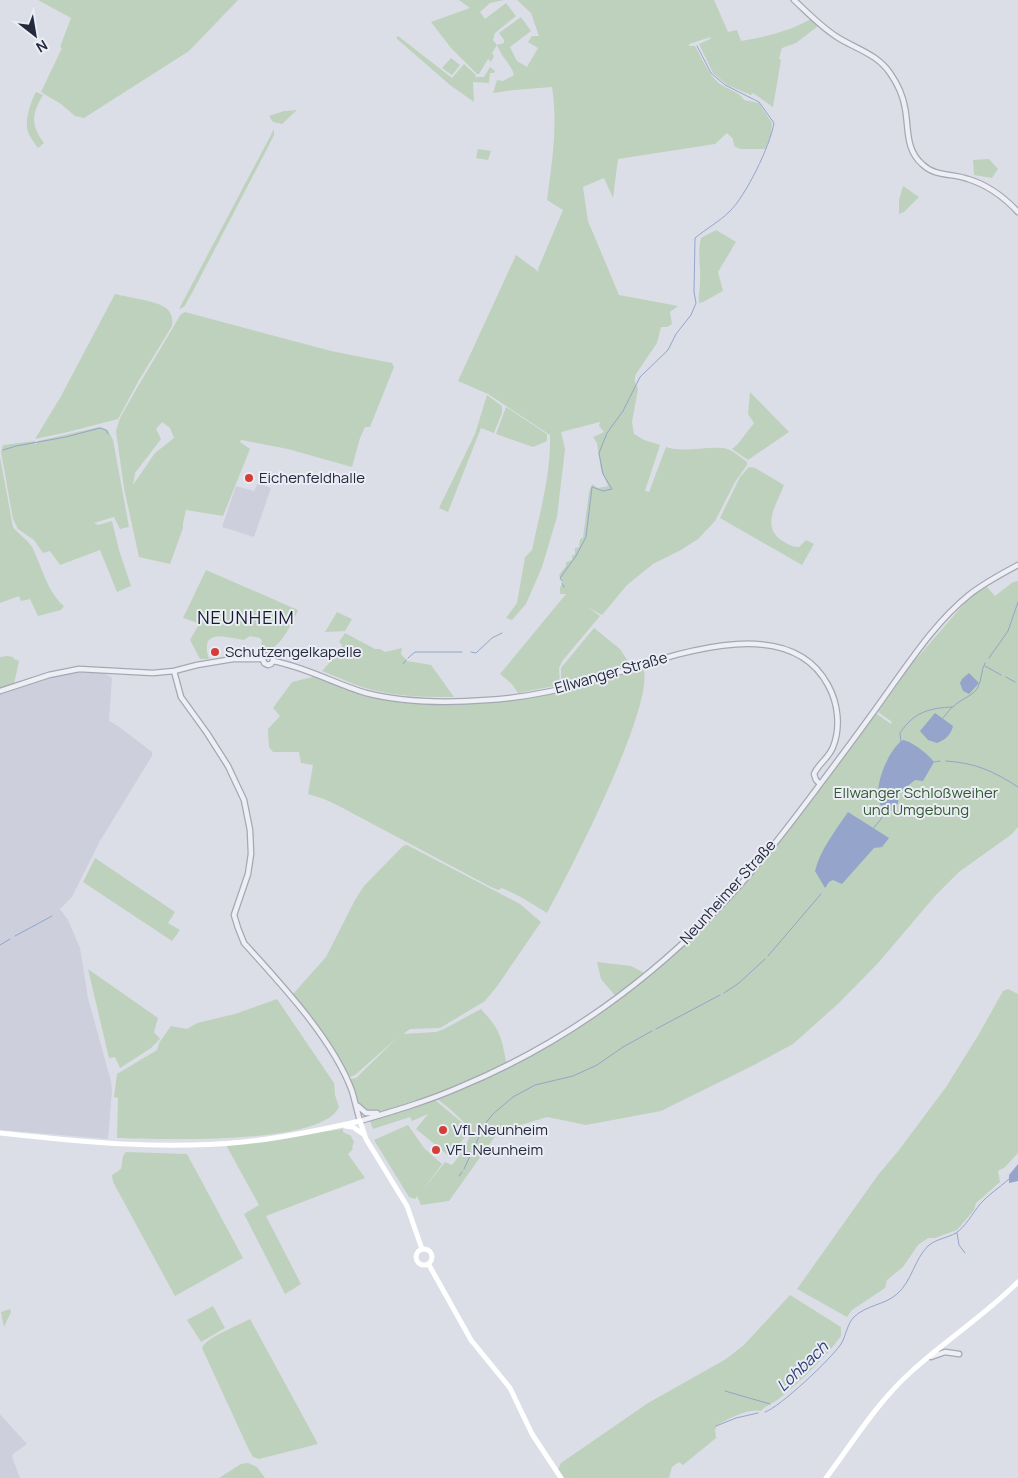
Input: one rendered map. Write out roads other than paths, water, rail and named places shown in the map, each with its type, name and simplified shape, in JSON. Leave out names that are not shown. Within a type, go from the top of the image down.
[{"type":"main road","points":[[0,1133],[74,1141],[171,1145],[244,1142],[290,1136],[360,1121],[364,1134],[407,1206],[422,1249]]},
{"type":"main road","points":[[339,1126],[353,1127],[364,1134]]},
{"type":"main road","points":[[422,1249],[432,1253],[433,1259],[429,1265],[422,1266],[417,1262],[416,1256],[422,1249]]},
{"type":"main road","points":[[429,1265],[471,1340],[510,1388],[532,1434],[562,1478]]},
{"type":"main road","points":[[826,1478],[880,1405],[911,1372],[991,1308],[1018,1282]]},
{"type":"street","points":[[794,0],[829,31],[864,51],[885,66],[892,76],[905,107],[909,144],[911,151],[920,162],[931,171],[969,179],[993,190],[1009,202],[1018,212]]},
{"type":"street","name":"Neunheimer Straße","points":[[360,1121],[458,1088],[498,1070],[566,1032],[614,1001],[661,962],[709,918],[756,866],[820,784],[935,629],[968,597],[998,576],[1018,565]]},
{"type":"street","name":"Ellwanger Straße","points":[[0,691],[49,675],[79,669],[153,673],[174,671],[197,664],[233,659],[263,659],[264,663],[268,665],[273,661],[292,665],[350,687],[381,696],[408,700],[456,701],[518,697],[563,688],[667,656],[706,647],[749,644],[776,647],[795,653],[813,665],[827,683],[833,696],[838,715],[837,730],[830,754],[814,774],[820,784]]},
{"type":"street","points":[[174,671],[181,697],[228,766],[244,800],[250,830],[251,854],[248,874],[234,915],[244,943],[289,994],[321,1036],[342,1070],[359,1108],[366,1113],[384,1114]]},
{"type":"street","points":[[355,1100],[360,1121]]},
{"type":"street","points":[[927,1358],[945,1352],[959,1354]]},
{"type":"water","points":[[969,673],[979,683],[969,694],[963,691],[960,683]]},
{"type":"water","points":[[935,713],[953,726],[947,737],[937,743],[928,740],[920,731]]},
{"type":"water","points":[[903,740],[920,749],[934,762],[923,781],[915,780],[899,793],[898,803],[893,812],[880,804],[878,789],[887,760],[892,751]]},
{"type":"water","points":[[848,812],[889,838],[882,847],[874,848],[842,884],[833,880],[825,888],[815,871],[817,863],[829,840]]},
{"type":"water","points":[[1018,1164],[1018,1181],[1009,1183],[1009,1175]]},
{"type":"waterway","points":[[562,581],[560,578],[576,556],[586,537],[592,487],[603,491],[612,489],[603,474],[599,453],[607,433],[623,411],[640,377],[668,350],[676,334],[691,315],[696,303],[694,292],[695,238],[736,205],[750,183],[772,133],[774,123],[759,102],[725,85],[711,73],[697,46]]},
{"type":"waterway","points":[[3,450],[100,428],[106,430],[108,434]]},
{"type":"waterway","points":[[562,583],[564,587]]},
{"type":"waterway","points":[[989,658],[1008,631],[1018,602]]},
{"type":"waterway","points":[[471,652],[476,653],[492,638],[502,633]]},
{"type":"waterway","points":[[408,658],[415,652],[462,652]]},
{"type":"waterway","points":[[403,664],[406,660]]},
{"type":"waterway","points":[[901,742],[900,733],[911,720],[929,710],[953,707],[973,693],[979,684],[985,663]]},
{"type":"waterway","points":[[985,666],[1001,675]]},
{"type":"waterway","points":[[1006,677],[1015,682]]},
{"type":"waterway","points":[[943,718],[952,707]]},
{"type":"waterway","points":[[934,762],[940,761]]},
{"type":"waterway","points":[[946,761],[984,769],[1018,787]]},
{"type":"waterway","points":[[873,829],[888,810]]},
{"type":"waterway","points":[[768,956],[821,894]]},
{"type":"waterway","points":[[15,936],[52,916]]},
{"type":"waterway","points":[[0,945],[10,939]]},
{"type":"waterway","points":[[724,993],[739,983],[765,959]]},
{"type":"waterway","points":[[656,1029],[720,995]]},
{"type":"waterway","points":[[464,1169],[485,1124],[493,1114],[513,1097],[535,1085],[573,1076],[597,1065],[623,1047],[652,1031]]},
{"type":"waterway","points":[[459,1176],[462,1172]]},
{"type":"waterway","name":"Lohbach","points":[[765,1412],[782,1402],[836,1351],[854,1317],[864,1310],[887,1301],[902,1289],[928,1246],[956,1233],[966,1224],[983,1200],[1009,1179]]},
{"type":"waterway","points":[[957,1233],[959,1245],[965,1253]]},
{"type":"waterway","points":[[725,1391],[770,1404]]},
{"type":"waterway","name":"Lohbach","points":[[716,1426],[736,1418],[758,1413]]},
{"type":"place","name":"Eichenfeldhalle","points":[[249,478]]},
{"type":"place","name":"Schutzengelkapelle","points":[[215,652]]},
{"type":"place","name":"VfL Neunheim","points":[[443,1130]]},
{"type":"place","name":"VFL Neunheim","points":[[436,1150]]},
{"type":"district","name":"NEUNHEIM","points":[[246,618]]},
{"type":"park label","name":"Ellwanger Schloßweiher und Umgebung","points":[[916,802]]}]
